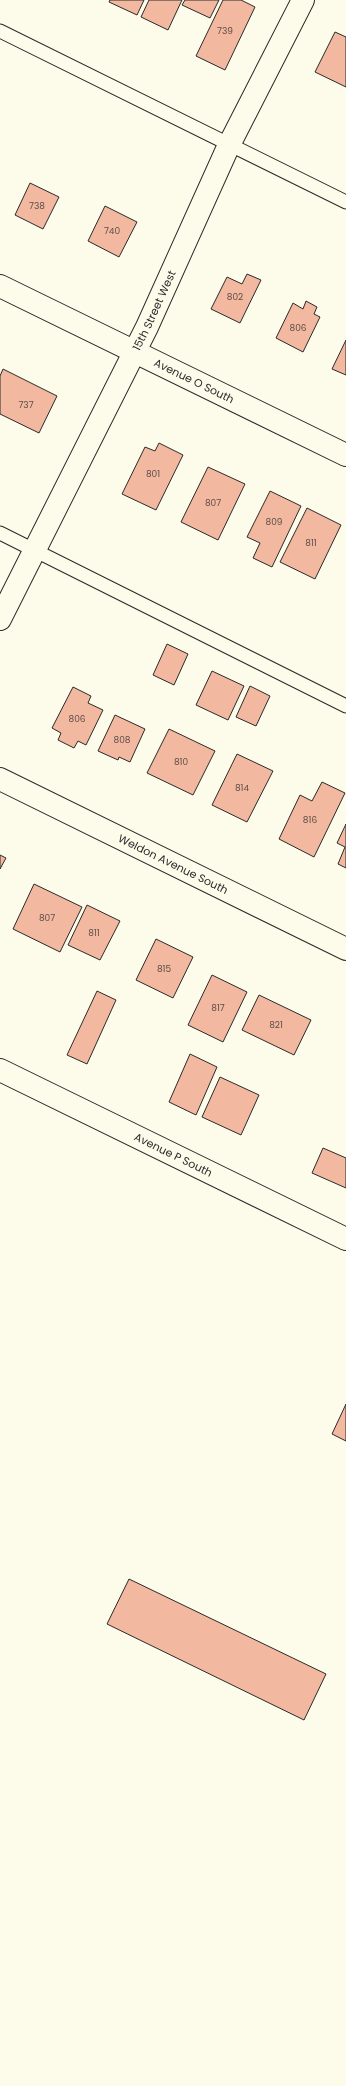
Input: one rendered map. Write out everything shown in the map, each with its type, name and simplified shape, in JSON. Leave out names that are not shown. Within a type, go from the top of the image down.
[{"type":"street","name":"15th Street West","points":[[0,619],[133,352],[147,327],[229,145],[303,0]]},
{"type":"street","name":"Avenue O South","points":[[0,286],[133,352],[346,454]]},
{"type":"street","name":"Weldon Avenue South","points":[[0,779],[346,949]]},
{"type":"street","name":"Avenue P South","points":[[0,1070],[346,1239]]},
{"type":"lane","points":[[0,31],[346,202]]},
{"type":"lane","points":[[0,533],[346,706]]},
{"type":"building","points":[[110,0],[144,0],[137,15],[109,2]]},
{"type":"building","points":[[149,0],[182,0],[168,30],[141,17]]},
{"type":"building","points":[[185,0],[219,0],[210,18],[182,5]]},
{"type":"building","points":[[223,0],[241,0],[255,7],[225,70],[196,56]]},
{"type":"building","points":[[335,32],[346,37],[346,87],[315,72]]},
{"type":"building","points":[[30,183],[59,197],[43,229],[15,215]]},
{"type":"building","points":[[105,206],[137,222],[119,257],[88,241]]},
{"type":"building","points":[[247,274],[261,280],[240,323],[211,309],[227,277],[242,284]]},
{"type":"building","points":[[306,301],[317,307],[314,314],[320,317],[303,352],[276,338],[293,303],[303,309]]},
{"type":"building","points":[[346,340],[346,375],[332,369]]},
{"type":"building","points":[[3,369],[57,396],[39,433],[0,414],[0,376]]},
{"type":"building","points":[[159,443],[183,455],[156,510],[122,494],[145,447],[155,451]]},
{"type":"building","points":[[208,467],[245,484],[218,540],[181,522]]},
{"type":"building","points":[[270,491],[301,506],[272,567],[253,558],[260,543],[247,537]]},
{"type":"building","points":[[307,508],[341,525],[315,579],[280,562]]},
{"type":"building","points":[[167,644],[188,654],[174,685],[153,675]]},
{"type":"building","points":[[212,671],[244,686],[228,720],[196,705]]},
{"type":"building","points":[[250,686],[270,696],[256,726],[236,717]]},
{"type":"building","points":[[73,687],[91,696],[88,703],[103,710],[86,745],[78,741],[74,748],[58,740],[61,733],[52,728]]},
{"type":"building","points":[[115,715],[145,729],[130,762],[119,757],[118,760],[98,751]]},
{"type":"building","points":[[169,729],[215,751],[193,795],[147,773]]},
{"type":"building","points":[[237,754],[273,771],[247,822],[212,805]]},
{"type":"building","points":[[322,782],[345,793],[314,857],[279,839],[300,795],[312,801]]},
{"type":"building","points":[[346,824],[346,868],[338,864],[345,847],[337,843]]},
{"type":"building","points":[[0,855],[6,858],[0,869]]},
{"type":"building","points":[[34,884],[82,907],[60,952],[13,929]]},
{"type":"building","points":[[87,905],[120,921],[100,960],[68,945]]},
{"type":"building","points":[[156,939],[193,957],[173,998],[136,980]]},
{"type":"building","points":[[212,975],[247,992],[223,1042],[188,1025]]},
{"type":"building","points":[[97,991],[116,1000],[87,1064],[67,1055]]},
{"type":"building","points":[[259,995],[311,1020],[294,1055],[242,1030]]},
{"type":"building","points":[[190,1054],[217,1067],[196,1115],[169,1102]]},
{"type":"building","points":[[220,1077],[259,1095],[241,1135],[202,1117]]},
{"type":"building","points":[[323,1148],[346,1158],[346,1188],[312,1173]]},
{"type":"building","points":[[346,1404],[346,1441],[332,1434]]},
{"type":"building","points":[[129,1579],[326,1674],[304,1720],[107,1624]]}]
